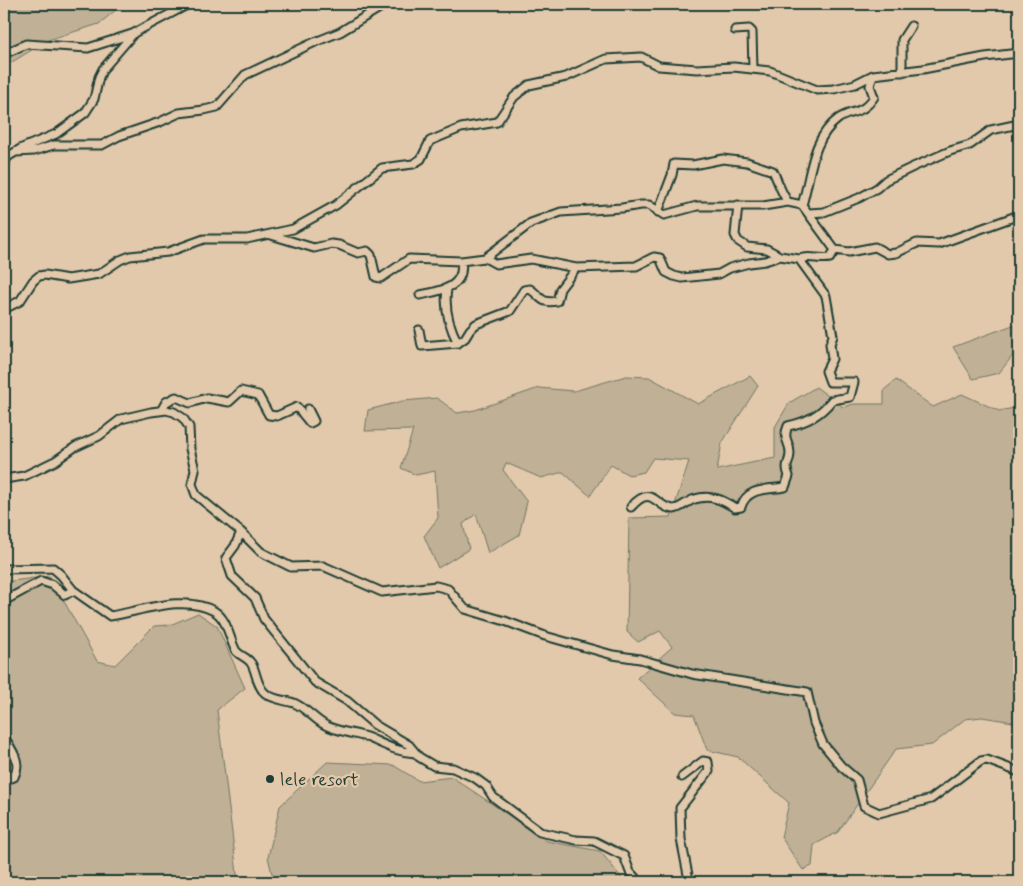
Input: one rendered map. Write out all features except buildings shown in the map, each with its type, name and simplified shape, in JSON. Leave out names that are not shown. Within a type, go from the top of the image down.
[{"type":"street","points":[[4,54],[26,44],[88,48],[134,33],[189,4]]},
{"type":"street","points":[[16,152],[34,151],[54,145],[102,146],[119,136],[160,122],[178,113],[216,107],[245,75],[340,32],[386,4]]},
{"type":"street","points":[[902,72],[902,40],[911,26]]},
{"type":"street","points":[[734,30],[749,28],[752,32],[753,69]]},
{"type":"street","points":[[4,169],[6,159],[16,152],[56,134],[85,113],[94,100],[99,77],[103,69],[134,33]]},
{"type":"street","points":[[4,309],[20,301],[33,281],[39,276],[45,275],[68,279],[99,274],[120,260],[130,256],[168,252],[204,239],[247,239],[293,229],[336,205],[382,168],[414,164],[421,159],[430,141],[461,128],[497,122],[514,97],[529,85],[566,77],[606,59],[641,58],[660,66],[697,69],[734,67],[770,71],[817,90],[834,89],[855,84],[873,75],[1019,53]]},
{"type":"street","points":[[802,205],[809,180],[810,168],[822,136],[840,118],[858,112],[868,105],[874,97],[870,86],[873,75]]},
{"type":"street","points":[[809,212],[824,212],[859,198],[877,188],[886,180],[913,167],[950,151],[970,146],[991,130],[1019,124]]},
{"type":"street","points":[[658,212],[672,175],[674,164],[693,165],[723,159],[747,162],[773,171],[788,202]]},
{"type":"street","points":[[271,234],[314,248],[331,244],[339,245],[358,253],[367,251],[371,255],[376,277],[381,278],[409,259],[461,261],[484,258],[531,223],[561,212],[649,205],[664,215],[697,206],[763,206],[788,202],[802,205],[809,212],[835,250],[849,252],[875,247],[888,254],[896,253],[917,243],[939,244],[1019,216]]},
{"type":"street","points":[[738,205],[735,235],[738,241],[748,247],[767,249],[780,256],[799,259],[805,257],[830,258],[835,250]]},
{"type":"street","points":[[484,258],[496,264],[531,259],[576,268],[636,266],[654,257],[660,258],[666,272],[682,278],[720,274],[730,268],[780,256]]},
{"type":"street","points":[[631,507],[638,499],[647,496],[654,498],[669,509],[677,509],[695,499],[708,498],[725,501],[735,508],[741,507],[744,499],[756,491],[785,488],[789,476],[786,468],[790,453],[785,434],[788,426],[803,423],[824,410],[832,400],[850,397],[854,382],[830,382],[826,371],[832,359],[830,344],[834,336],[826,296],[799,259]]},
{"type":"street","points":[[420,295],[447,289],[458,280],[462,268],[461,261]]},
{"type":"street","points":[[418,330],[422,346],[458,343],[465,338],[476,324],[510,311],[524,290],[530,289],[540,299],[547,302],[557,301],[560,289],[576,268]]},
{"type":"street","points":[[447,289],[446,298],[450,327],[458,343]]},
{"type":"street","points":[[308,409],[314,422],[310,423],[297,407],[277,416],[269,415],[258,395],[241,391],[229,402],[207,398],[190,402],[176,397],[166,402],[162,409],[183,418],[188,427],[190,449],[195,470],[192,484],[196,495],[241,532],[261,552],[291,567],[323,566],[382,592],[436,586],[448,589],[465,609],[545,636],[613,655],[640,658],[692,674],[807,692],[814,723],[823,744],[841,766],[857,780],[864,806],[879,813],[931,799],[981,761],[988,760],[1019,772]]},
{"type":"street","points":[[4,479],[24,476],[55,461],[75,447],[99,436],[121,419],[144,413],[168,410]]},
{"type":"street","points":[[241,532],[235,546],[226,558],[232,576],[255,598],[258,608],[274,632],[316,682],[346,701],[375,725],[409,746],[415,754],[434,766],[453,768],[475,778],[486,786],[493,798],[540,832],[576,840],[594,841],[624,856],[630,872],[639,882]]},
{"type":"street","points":[[4,569],[53,568],[73,590],[110,616],[138,612],[170,603],[203,606],[216,612],[225,624],[238,654],[250,662],[258,683],[265,694],[294,704],[324,724],[368,738],[388,748],[415,754]]},
{"type":"street","points":[[4,602],[41,581],[54,585],[65,596],[73,590]]},
{"type":"street","points":[[258,608],[263,600]]},
{"type":"street","points":[[4,737],[18,765],[14,777],[11,778],[4,774]]},
{"type":"street","points":[[682,777],[703,761],[708,762],[709,771],[680,808],[681,839],[689,880],[693,882]]},
{"type":"shaded area","points":[[4,4],[123,4],[99,24],[48,40],[4,67]]},
{"type":"shaded area","points":[[1013,325],[1019,326],[1019,354],[1014,354],[999,373],[973,379],[953,347]]},
{"type":"shaded area","points":[[626,376],[649,377],[698,404],[750,376],[758,386],[722,443],[717,470],[775,458],[775,427],[789,403],[816,387],[843,407],[854,404],[884,404],[884,390],[896,380],[933,407],[962,394],[999,411],[1019,407],[1019,723],[982,717],[965,719],[932,745],[896,749],[838,832],[814,845],[812,866],[803,870],[781,837],[789,803],[738,757],[707,750],[694,715],[675,713],[637,678],[672,647],[660,631],[638,642],[627,632],[629,518],[671,517],[689,461],[653,458],[644,472],[629,475],[611,465],[590,496],[563,472],[541,478],[506,463],[503,470],[527,502],[519,535],[488,553],[476,514],[463,524],[469,549],[438,568],[424,536],[438,518],[435,471],[416,475],[401,468],[413,430],[365,431],[368,410],[403,401],[437,398],[457,413],[475,410],[539,388],[574,391]]},
{"type":"shaded area","points":[[50,576],[97,661],[115,665],[154,626],[170,625],[198,613],[217,626],[245,688],[217,710],[238,882],[4,882],[4,582]]},
{"type":"shaded area","points":[[327,762],[393,765],[419,781],[452,777],[547,841],[600,851],[625,882],[274,882],[268,857],[280,806]]},
{"type":"place","name":"lele resort","points":[[270,779]]}]
